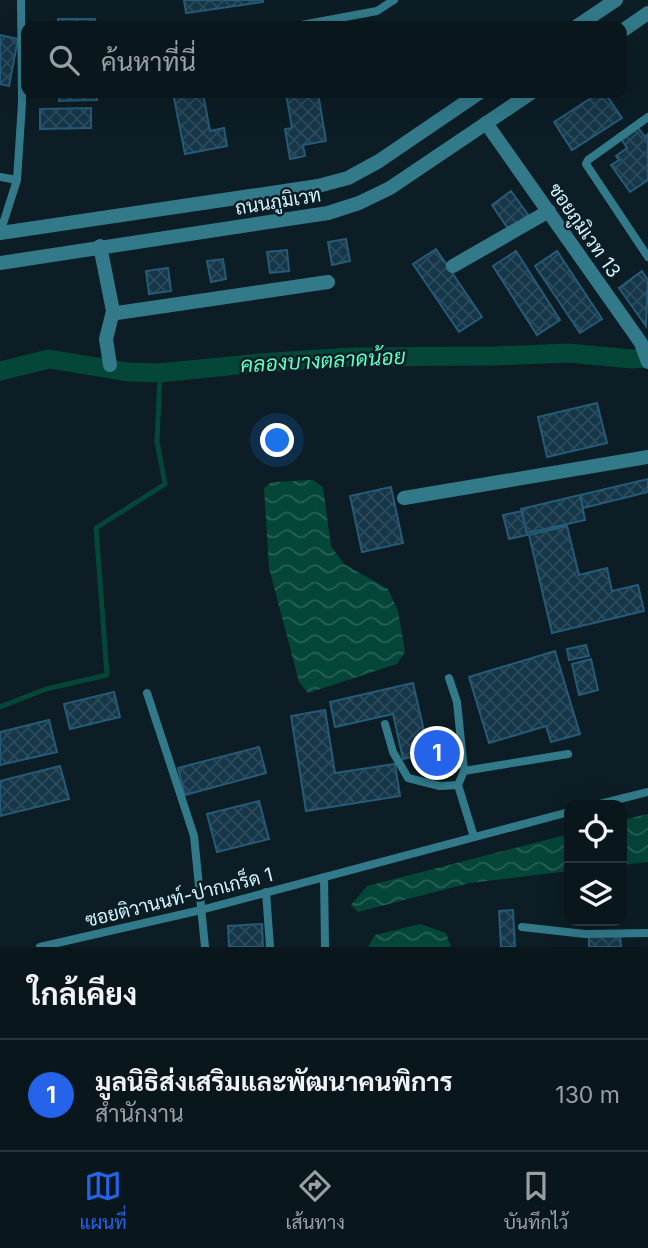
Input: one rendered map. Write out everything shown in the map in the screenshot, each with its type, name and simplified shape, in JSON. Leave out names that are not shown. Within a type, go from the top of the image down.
[{"type":"street","points":[[584,21],[616,0]]},
{"type":"street","points":[[627,28],[648,13]]},
{"type":"street","name":"ถนนภูมิเวท","points":[[0,233],[318,186],[348,178],[472,98]]},
{"type":"street","name":"ถนนภูมิเวท","points":[[0,263],[328,213],[349,207],[390,188],[523,98]]},
{"type":"street","name":"ซอยภูมิเวท 13","points":[[486,122],[641,343],[648,362]]},
{"type":"street","points":[[453,266],[549,211]]},
{"type":"street","points":[[100,246],[113,311],[106,339],[110,365]]},
{"type":"street","points":[[113,311],[117,313],[328,282]]},
{"type":"street","points":[[404,498],[648,457]]},
{"type":"lane","points":[[21,0],[21,21]]},
{"type":"lane","points":[[323,21],[377,11],[394,0]]},
{"type":"lane","points":[[0,233],[17,180],[22,98]]},
{"type":"lane","points":[[648,117],[586,164],[648,257]]},
{"type":"lane","points":[[0,177],[17,180]]},
{"type":"lane","points":[[449,678],[457,702],[464,771],[458,785],[474,837]]},
{"type":"lane","points":[[147,693],[194,836],[205,947]]},
{"type":"lane","points":[[385,724],[393,752],[408,778],[440,786],[458,785]]},
{"type":"lane","points":[[464,771],[568,754]]},
{"type":"lane","points":[[616,800],[648,792]]},
{"type":"lane","name":"ซอยติวานนท์-ปากเกร็ด 1","points":[[40,947],[201,909],[564,813]]},
{"type":"lane","points":[[324,877],[325,947]]},
{"type":"lane","points":[[267,892],[270,947]]},
{"type":"lane","points":[[522,927],[585,934],[648,933]]},
{"type":"water","points":[[313,480],[323,487],[331,546],[344,564],[388,589],[398,611],[405,652],[397,664],[308,693],[299,682],[269,568],[264,488],[272,482]]},
{"type":"water","points":[[648,814],[648,862],[627,864],[627,819]]},
{"type":"water","points":[[564,835],[564,872],[470,883],[358,912],[351,905],[367,886]]},
{"type":"water","points":[[420,924],[446,933],[451,947],[368,947],[375,935]]},
{"type":"building","points":[[184,0],[263,0],[263,2],[186,13]]},
{"type":"building","points":[[95,19],[95,21],[58,21]]},
{"type":"building","points":[[0,35],[18,39],[9,86],[0,84]]},
{"type":"building","points":[[59,98],[97,98],[97,100],[59,101]]},
{"type":"building","points":[[174,98],[204,98],[210,131],[224,128],[227,146],[185,154]]},
{"type":"building","points":[[287,98],[319,98],[326,141],[303,145],[305,156],[290,159],[285,129],[292,128]]},
{"type":"building","points":[[591,98],[608,98],[622,118],[572,150],[554,122]]},
{"type":"building","points":[[91,108],[91,128],[40,129],[40,109]]},
{"type":"building","points":[[637,126],[645,137],[648,134],[648,180],[630,192],[611,165],[619,160],[616,156],[627,148],[620,137]]},
{"type":"building","points":[[511,191],[529,216],[509,230],[492,205]]},
{"type":"building","points":[[346,239],[350,261],[332,265],[328,242]]},
{"type":"building","points":[[436,249],[482,317],[459,332],[413,264]]},
{"type":"building","points":[[287,250],[289,271],[270,273],[267,252]]},
{"type":"building","points":[[516,251],[560,320],[537,335],[493,266]]},
{"type":"building","points":[[557,251],[602,319],[580,333],[535,266]]},
{"type":"building","points":[[223,259],[226,279],[211,282],[207,261]]},
{"type":"building","points":[[168,268],[171,291],[149,294],[146,271]]},
{"type":"building","points":[[642,271],[648,280],[646,326],[619,288]]},
{"type":"building","points":[[597,403],[607,443],[547,457],[538,417]]},
{"type":"building","points":[[648,479],[648,492],[583,508],[580,495]]},
{"type":"building","points":[[391,487],[403,543],[362,552],[350,496]]},
{"type":"building","points":[[580,495],[585,520],[527,533],[521,509]]},
{"type":"building","points":[[522,511],[527,535],[509,539],[503,515]]},
{"type":"building","points":[[567,526],[579,575],[607,568],[612,591],[638,585],[644,611],[552,633],[529,535]]},
{"type":"building","points":[[586,645],[589,656],[569,660],[567,649]]},
{"type":"building","points":[[555,651],[580,734],[551,742],[546,726],[489,743],[469,677]]},
{"type":"building","points":[[591,659],[598,690],[579,695],[572,664]]},
{"type":"building","points":[[413,683],[429,753],[403,759],[393,714],[335,727],[330,702]]},
{"type":"building","points":[[114,692],[120,717],[70,729],[64,704]]},
{"type":"building","points":[[325,710],[335,773],[395,764],[400,796],[306,811],[291,716]]},
{"type":"building","points":[[49,720],[57,752],[0,765],[0,732]]},
{"type":"building","points":[[259,747],[266,773],[185,795],[178,768]]},
{"type":"building","points":[[60,766],[69,799],[0,816],[0,781]]},
{"type":"building","points":[[259,801],[269,839],[217,852],[207,814]]},
{"type":"building","points":[[513,910],[515,947],[501,947],[499,911]]},
{"type":"building","points":[[262,924],[263,947],[229,947],[228,926]]},
{"type":"building","points":[[620,935],[621,947],[589,947],[589,936]]},
{"type":"waterway","name":"คลองบางตลาดน้อย","points":[[0,371],[49,359],[128,372],[160,373],[351,357],[568,353],[648,358]]},
{"type":"waterway","points":[[0,707],[46,689],[107,675],[96,528],[165,484],[157,442],[160,373]]},
{"type":"place","name":"มูลนิธิส่งเสริมและพัฒนาคนพิการ","points":[[437,753]]}]
